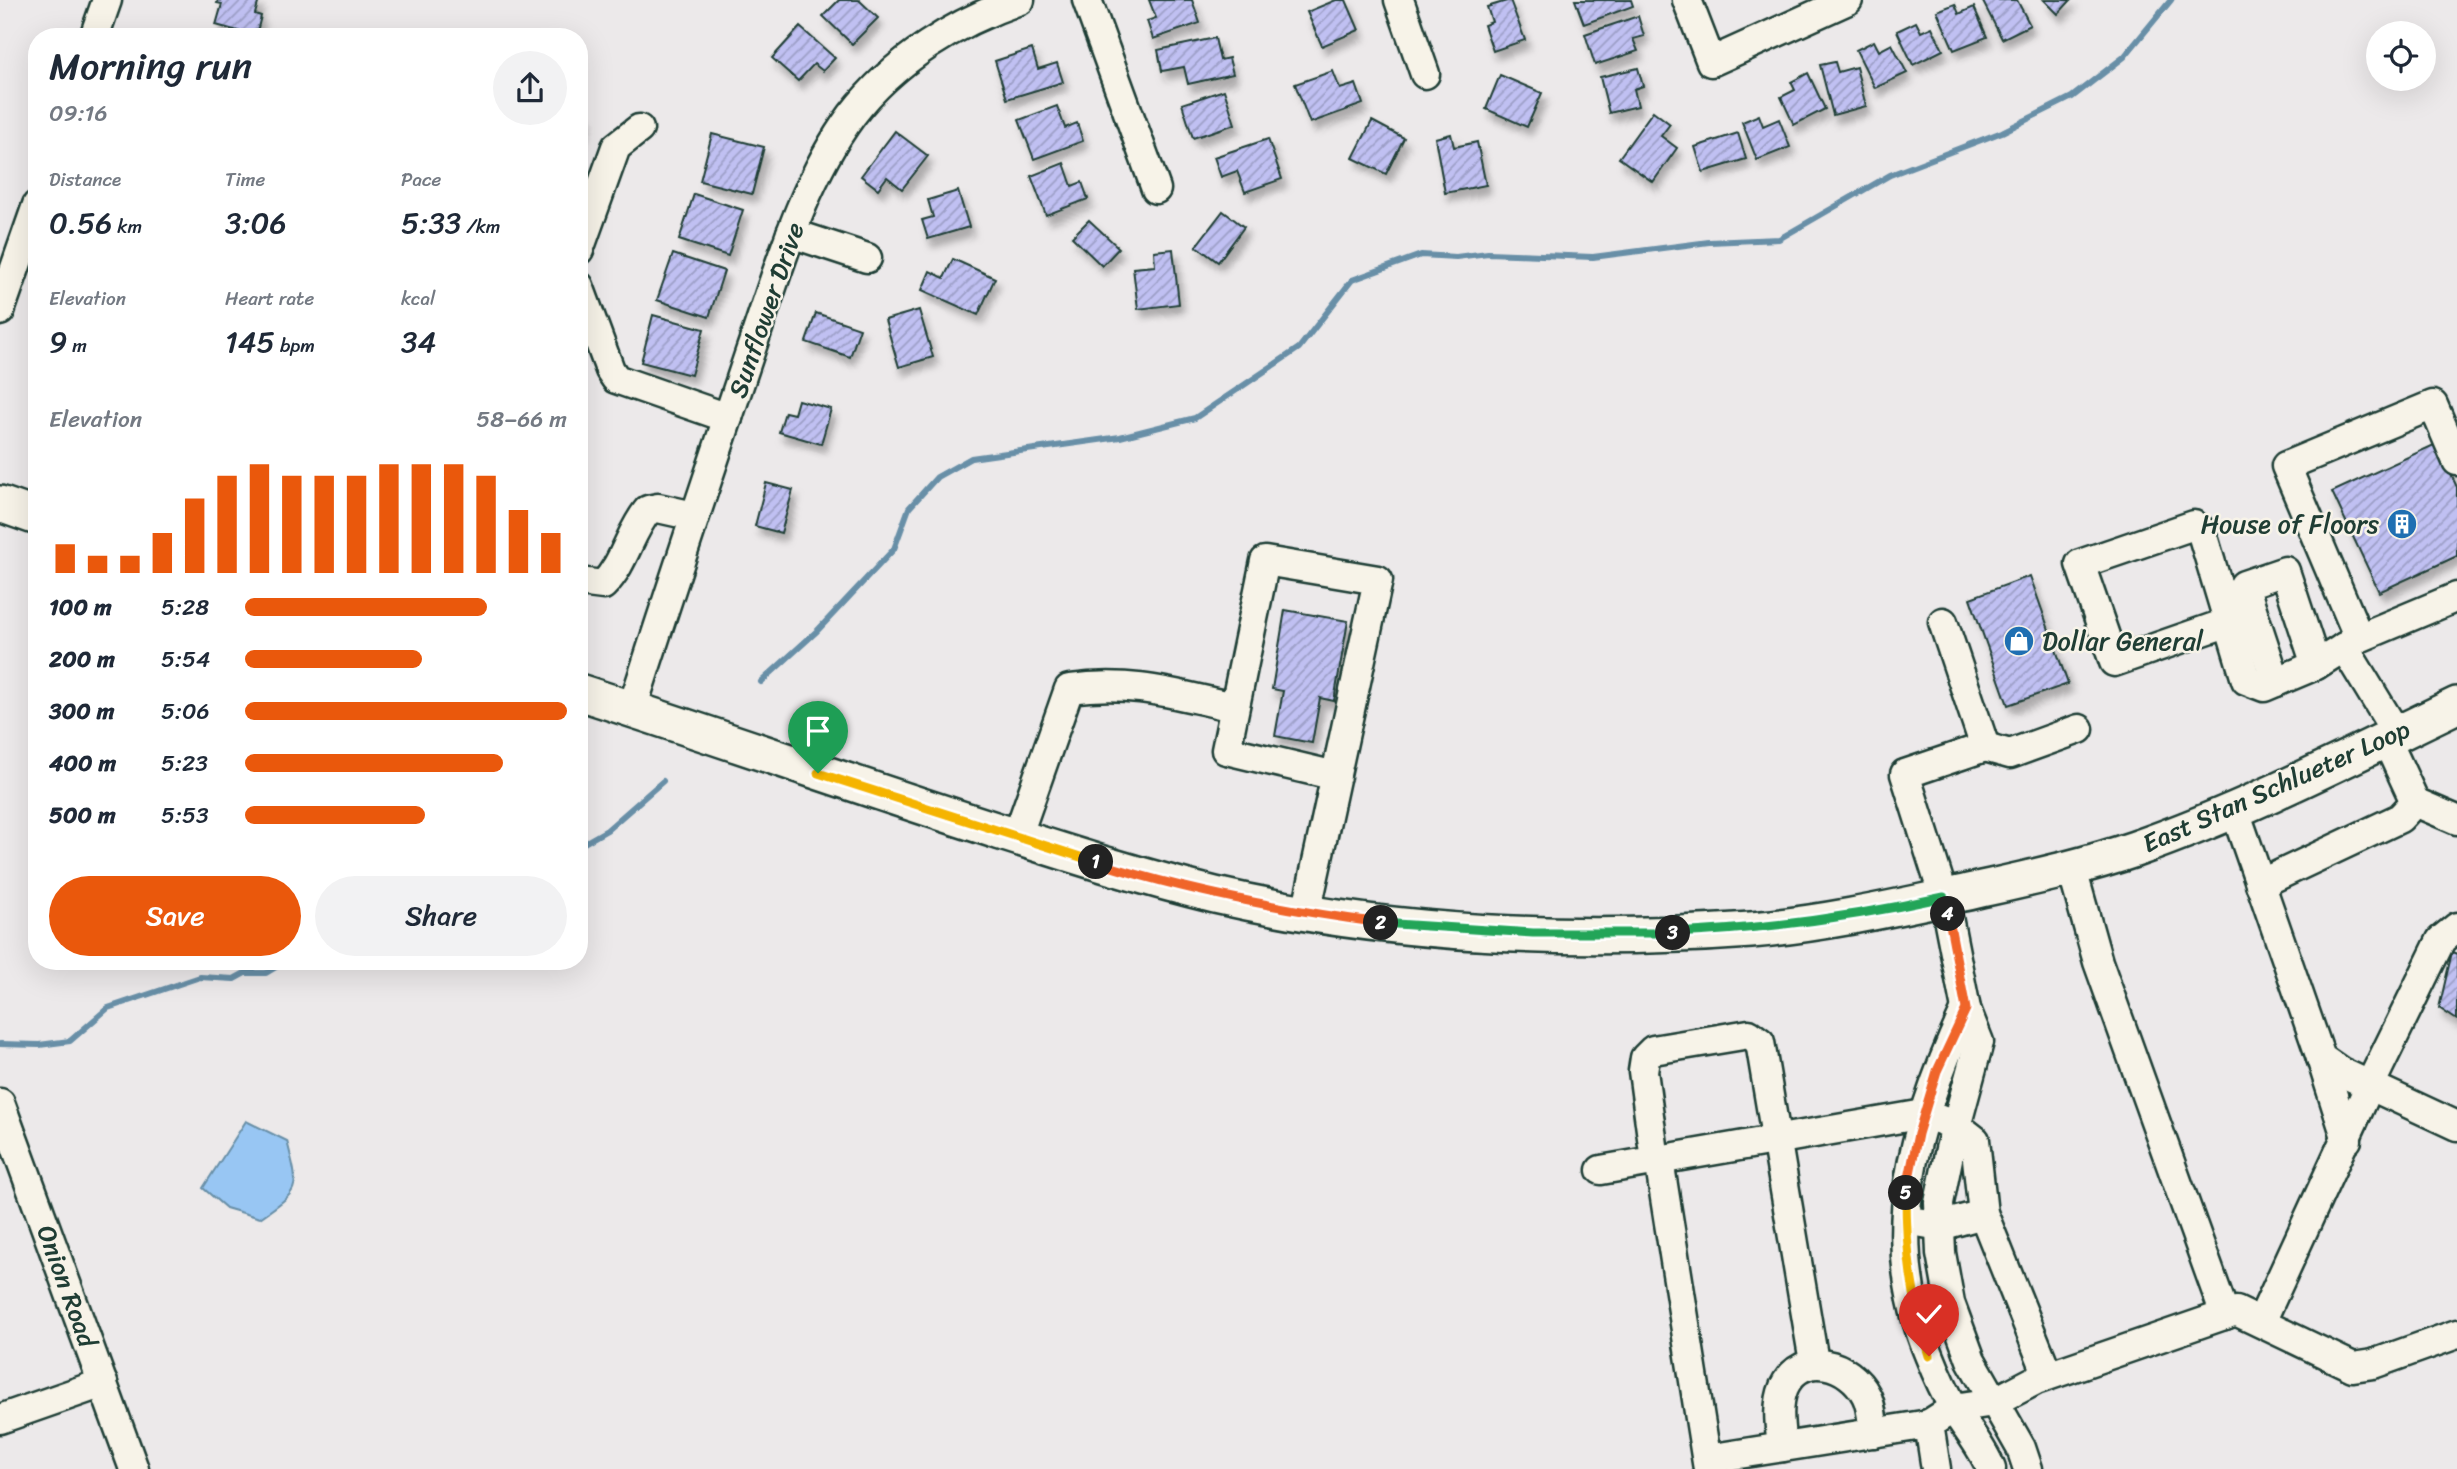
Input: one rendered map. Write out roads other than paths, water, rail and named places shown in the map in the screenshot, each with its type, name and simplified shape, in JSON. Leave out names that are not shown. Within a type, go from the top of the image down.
[{"type":"main road","points":[[0,505],[28,514]]},
{"type":"main road","name":"East Stan Schlueter Loop","points":[[588,695],[1017,837],[1188,888],[1306,913],[1408,926],[1533,933],[1642,934],[1755,929],[1884,910],[2133,849],[2234,808],[2457,705]]},
{"type":"street","points":[[97,28],[107,0]]},
{"type":"street","name":"Sunflower Drive","points":[[632,709],[694,516],[791,233],[828,149],[854,113],[884,80],[921,49],[961,25],[1020,0]]},
{"type":"street","points":[[1087,0],[1156,189]]},
{"type":"street","points":[[1399,0],[1425,75]]},
{"type":"street","points":[[1687,0],[1711,62],[1848,0]]},
{"type":"street","points":[[588,225],[616,147],[639,129]]},
{"type":"street","points":[[3,297],[28,229]]},
{"type":"street","points":[[791,233],[867,258]]},
{"type":"street","points":[[588,310],[610,370],[616,379],[728,418]]},
{"type":"street","points":[[2457,461],[2433,405],[2286,466],[2351,643],[2391,736],[2415,802],[2457,820]]},
{"type":"street","points":[[588,583],[603,584],[618,570],[637,523],[648,510],[658,508],[694,516]]},
{"type":"street","points":[[2228,622],[2114,662],[2080,565],[2194,525],[2201,530],[2246,680],[2264,687],[2316,665],[2351,643],[2457,597]]},
{"type":"street","points":[[1306,913],[1336,776],[1378,580],[1265,561],[1226,750],[1336,776]]},
{"type":"street","points":[[2276,682],[2244,585],[2285,571],[2316,665]]},
{"type":"street","points":[[1943,622],[1985,747]]},
{"type":"street","points":[[1017,837],[1069,689],[1107,684],[1140,686],[1234,707]]},
{"type":"street","points":[[2028,1469],[2021,1448],[1971,1360],[1950,1303],[1939,1203],[1979,1042],[1966,1009],[1944,897],[1905,774],[1985,747],[2010,754],[2079,729]]},
{"type":"street","points":[[2260,884],[2400,818],[2415,802]]},
{"type":"street","points":[[2234,808],[2347,1140]]},
{"type":"street","points":[[2071,866],[2098,961],[2225,1315]]},
{"type":"street","points":[[2261,1322],[2370,1085],[2441,940],[2455,930]]},
{"type":"street","points":[[1966,1009],[1937,1071],[1924,1114],[1906,1191],[1906,1220],[1912,1297],[1929,1356],[1954,1408],[1991,1469]]},
{"type":"street","points":[[1814,1362],[1760,1042],[1749,1034],[1653,1050],[1645,1058],[1643,1071],[1707,1464],[1782,1447],[1929,1424],[1954,1408],[1994,1402],[2048,1376],[2236,1311],[2353,1367],[2373,1364],[2457,1334]]},
{"type":"street","points":[[2321,1058],[2370,1085],[2457,1126]]},
{"type":"street","name":"Onion Road","points":[[0,1103],[134,1469]]},
{"type":"street","points":[[1601,1170],[1924,1114],[1957,1126],[1975,1140],[1983,1213],[2048,1376]]},
{"type":"street","points":[[1906,1220],[1940,1226],[1983,1213]]},
{"type":"street","points":[[1782,1447],[1779,1421],[1784,1387],[1796,1371],[1814,1362],[1837,1367],[1856,1380],[1867,1396],[1874,1433]]},
{"type":"street","points":[[0,1419],[103,1383]]},
{"type":"street","points":[[1929,1424],[1936,1469]]},
{"type":"water","points":[[246,1121],[287,1141],[294,1169],[294,1187],[290,1194],[260,1218],[226,1208],[203,1188]]},
{"type":"waterway","points":[[761,682],[817,631],[894,549],[909,508],[937,477],[971,458],[1120,437],[1195,418],[1299,348],[1352,280],[1421,255],[1456,257],[1488,253],[1593,257],[1709,242],[1779,239],[1890,175],[2002,132],[2072,97],[2124,57],[2171,0]]},
{"type":"waterway","points":[[588,841],[607,830],[663,781]]},
{"type":"waterway","points":[[0,1044],[39,1045],[70,1041],[108,1008],[200,977],[234,979],[245,973],[266,973],[271,970]]},
{"type":"place","name":"House of Floors","points":[[2402,524]]},
{"type":"place","name":"Dollar General","points":[[2019,641]]}]
